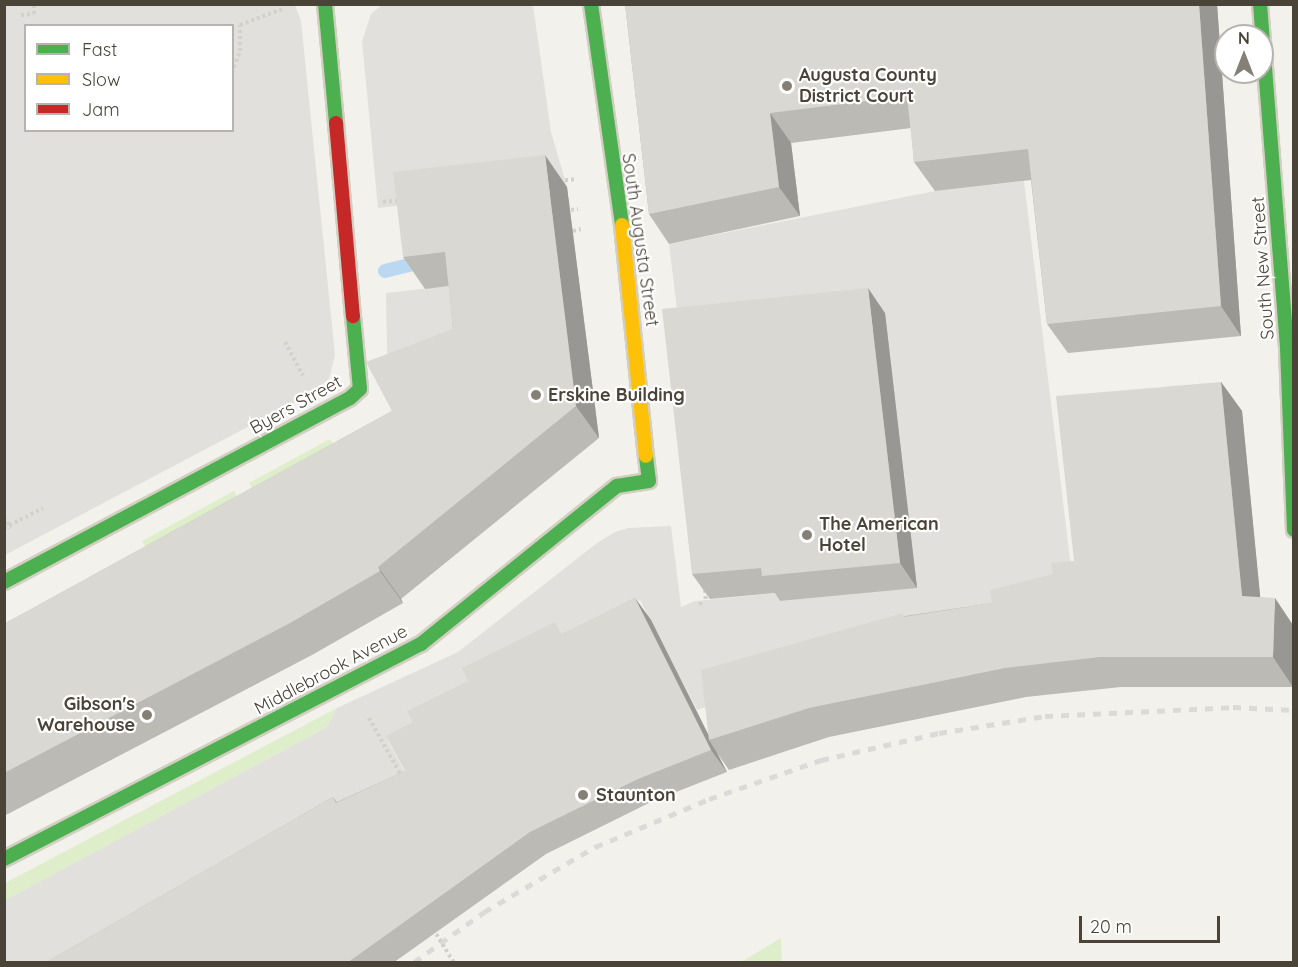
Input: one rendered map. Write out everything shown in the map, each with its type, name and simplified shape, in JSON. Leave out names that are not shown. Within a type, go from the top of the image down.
[{"type":"street","name":"Byers Street","points":[[4,582],[350,398],[360,388],[325,4]]},
{"type":"street","name":"South Augusta Street","points":[[591,4],[607,134],[616,172],[649,481]]},
{"type":"street","name":"South New Street","points":[[1260,4],[1288,375],[1293,530]]},
{"type":"street","name":"Middlebrook Avenue","points":[[4,859],[421,644],[616,486],[649,481]]},
{"type":"path","points":[[21,15],[34,14],[34,4]]},
{"type":"path","points":[[277,4],[281,9]]},
{"type":"path","points":[[234,68],[240,51],[240,25],[294,4]]},
{"type":"path","points":[[555,182],[581,179]]},
{"type":"path","points":[[377,202],[410,199]]},
{"type":"path","points":[[571,210],[578,209]]},
{"type":"path","points":[[573,231],[580,229]]},
{"type":"path","points":[[285,342],[306,382]]},
{"type":"path","points":[[4,528],[43,508]]},
{"type":"path","points":[[703,602],[704,583]]},
{"type":"path","points":[[363,708],[408,789]]},
{"type":"path","points":[[430,923],[454,963]]},
{"type":"green space","points":[[330,439],[340,455],[258,499],[249,483]]},
{"type":"green space","points":[[234,491],[243,508],[151,557],[142,541]]},
{"type":"green space","points":[[337,708],[327,727],[5,901],[5,883]]},
{"type":"green space","points":[[781,938],[782,962],[741,962]]},
{"type":"shaded area","points":[[5,4],[295,5],[301,21],[335,355],[329,379],[308,395],[5,555]]},
{"type":"shaded area","points":[[383,4],[533,5],[551,132],[567,187],[378,208],[362,41],[371,14]]},
{"type":"shaded area","points":[[1024,181],[1074,592],[697,710],[640,600],[464,689],[469,700],[388,741],[409,780],[82,962],[5,962],[4,901],[327,727],[337,708],[458,652],[597,543],[615,532],[628,528],[671,526],[681,607],[695,601],[779,593],[780,601],[855,594],[680,334],[669,244],[935,191]]},
{"type":"shaded area","points":[[467,284],[475,356],[388,394],[386,293]]},
{"type":"building","points":[[625,4],[1199,4],[1221,306],[1047,324],[1028,149],[914,162],[907,96],[770,113],[779,187],[649,214]]},
{"type":"building","points":[[545,155],[576,406],[378,567],[380,571],[290,623],[4,773],[4,624],[392,411],[366,362],[453,329],[445,252],[403,257],[393,172]]},
{"type":"building","points":[[868,288],[900,563],[762,576],[761,568],[692,574],[662,309]]},
{"type":"building","points":[[1221,382],[1242,596],[1275,598],[1273,657],[1100,657],[1005,668],[809,708],[709,740],[701,670],[903,613],[903,617],[992,603],[990,590],[1053,574],[1051,563],[1074,561],[1056,396]]},
{"type":"building","points":[[635,598],[711,750],[638,779],[530,832],[347,963],[218,963],[216,961],[213,963],[45,963],[333,797],[336,803],[405,771],[386,736],[413,722],[407,711],[468,681],[462,668],[555,622],[561,634]]},
{"type":"waterway","points":[[385,271],[422,262]]},
{"type":"railway","points":[[414,962],[484,912],[595,847],[709,799],[821,760],[939,733],[1045,716],[1233,707],[1294,710]]},
{"type":"traffic: fast","points":[[325,4],[336,123]]},
{"type":"traffic: fast","points":[[591,4],[622,225]]},
{"type":"traffic: fast","points":[[1260,4],[1287,348],[1294,530]]},
{"type":"traffic: fast","points":[[4,582],[350,398],[360,389],[353,316]]},
{"type":"traffic: fast","points":[[4,859],[421,644],[617,486],[649,481],[646,456]]},
{"type":"traffic: slow","points":[[622,225],[646,456]]},
{"type":"traffic: jam","points":[[336,123],[353,316]]},
{"type":"place","name":"Augusta County District Court","points":[[787,86]]},
{"type":"place","name":"Erskine Building","points":[[536,395]]},
{"type":"place","name":"The American Hotel","points":[[807,535]]},
{"type":"place","name":"Gibson's Warehouse","points":[[147,715]]},
{"type":"place","name":"Staunton","points":[[583,795]]}]
